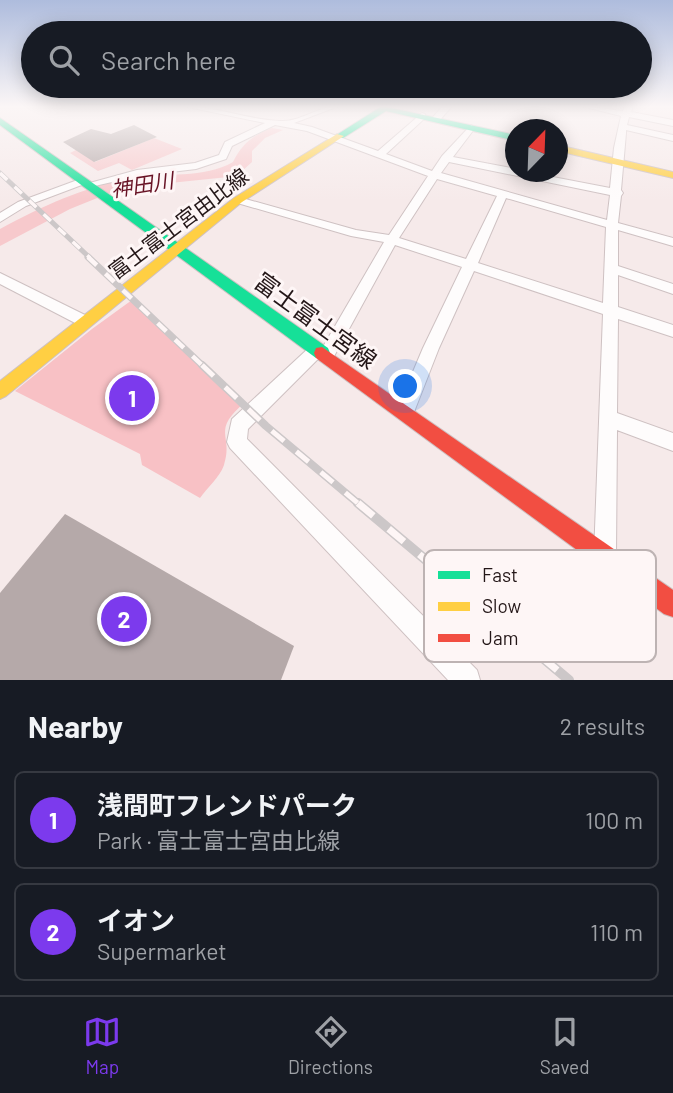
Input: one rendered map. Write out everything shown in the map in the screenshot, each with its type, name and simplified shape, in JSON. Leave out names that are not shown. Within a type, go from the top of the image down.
[{"type":"main road","name":"富士富士宮線","points":[[23,138],[598,550]]},
{"type":"main road","name":"富士富士宮由比線","points":[[0,391],[238,200],[336,138]]},
{"type":"main road","points":[[568,150],[673,175]]},
{"type":"main road","name":"富士富士宮線","points":[[656,593],[673,605]]},
{"type":"street","points":[[0,218],[22,204],[88,184],[213,161],[225,155],[228,144],[243,138]]},
{"type":"street","points":[[336,138],[432,174],[673,242]]},
{"type":"street","points":[[379,155],[402,138]]},
{"type":"street","points":[[424,636],[237,442],[239,425],[322,352],[432,174],[463,138]]},
{"type":"street","points":[[606,550],[610,268],[622,138]]},
{"type":"street","points":[[445,158],[618,193]]},
{"type":"street","points":[[405,412],[503,194]]},
{"type":"street","points":[[238,200],[355,233],[391,239],[673,331]]},
{"type":"street","points":[[610,268],[673,289]]},
{"type":"street","points":[[0,278],[84,321]]},
{"type":"street","points":[[607,418],[673,442]]},
{"type":"street","points":[[450,662],[467,680]]},
{"type":"shaded area","points":[[132,300],[243,404],[228,421],[224,465],[200,498],[142,465],[140,454],[15,391]]},
{"type":"water","points":[[154,138],[182,149],[132,170],[119,163],[98,171],[70,153],[76,150],[95,162]]},
{"type":"water","name":"神田川","points":[[254,138],[266,138],[252,151],[252,162],[241,172],[228,177],[122,188],[70,209],[0,246],[0,229],[48,205],[80,192],[132,178],[210,171],[233,162]]},
{"type":"building","points":[[72,138],[155,138],[94,162],[63,142]]},
{"type":"building","points":[[65,514],[294,646],[281,680],[0,680],[0,593]]},
{"type":"railway","points":[[0,173],[90,258]]},
{"type":"railway","points":[[88,257],[204,367]]},
{"type":"railway","points":[[202,365],[266,426],[360,505]]},
{"type":"railway","points":[[358,503],[424,558]]},
{"type":"railway","points":[[548,662],[569,680]]},
{"type":"traffic: fast","points":[[23,138],[322,353]]},
{"type":"traffic: slow","points":[[0,391],[238,200],[337,138]]},
{"type":"traffic: slow","points":[[568,150],[673,175]]},
{"type":"traffic: jam","points":[[322,353],[596,550]]},
{"type":"traffic: jam","points":[[656,593],[673,605]]},
{"type":"place","name":"浅間町フレンドパーク","points":[[132,398]]},
{"type":"place","name":"イオン","points":[[124,619]]}]
